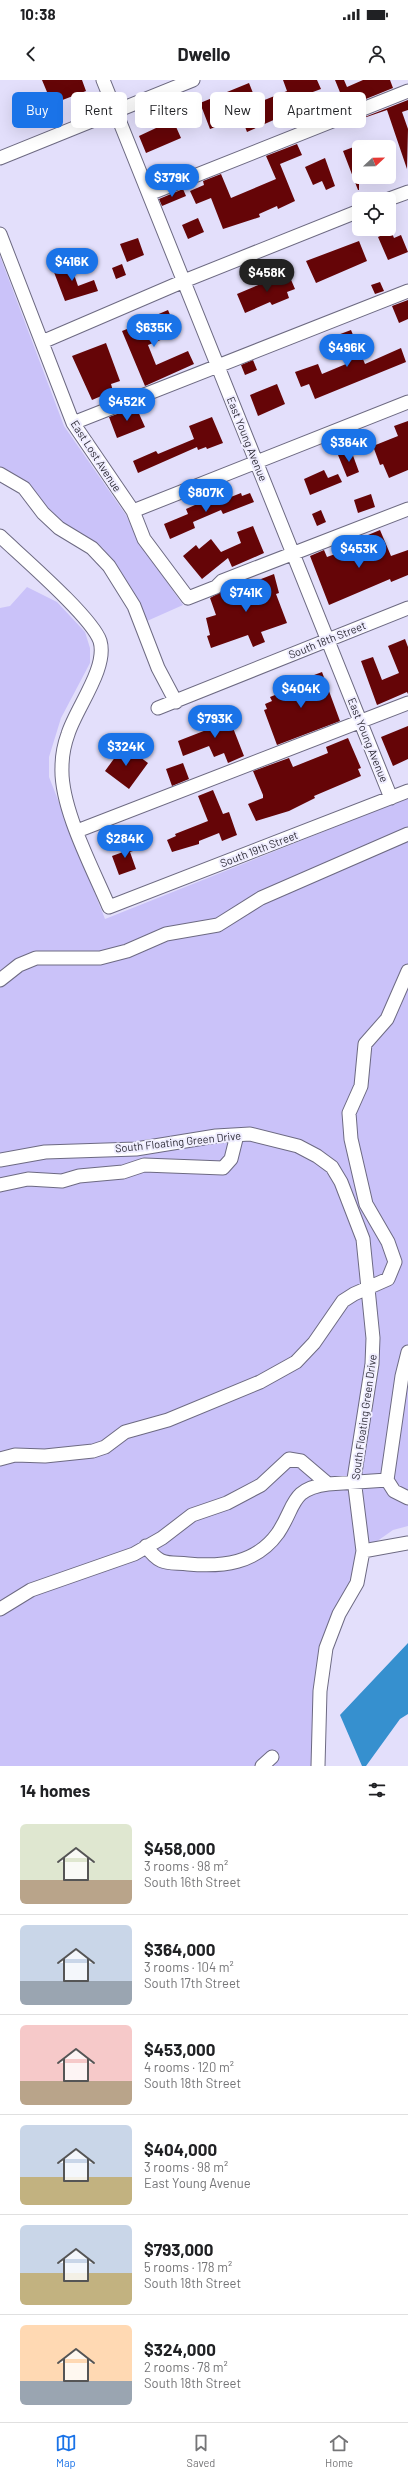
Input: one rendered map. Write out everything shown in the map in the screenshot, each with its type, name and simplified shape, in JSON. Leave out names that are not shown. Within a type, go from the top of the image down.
[{"type":"street","name":"East Young Avenue","points":[[103,80],[108,92]]},
{"type":"street","points":[[127,107],[192,80]]},
{"type":"street","points":[[149,194],[408,91]]},
{"type":"street","points":[[0,158],[74,128]]},
{"type":"street","name":"East Young Avenue","points":[[123,128],[292,554],[391,798]]},
{"type":"street","points":[[396,196],[408,192]]},
{"type":"street","points":[[42,342],[184,281],[352,214]]},
{"type":"street","name":"East Lost Avenue","points":[[0,234],[73,423],[133,511],[144,539],[188,598],[216,587],[222,581],[292,554]]},
{"type":"street","points":[[73,423],[408,291]]},
{"type":"street","points":[[133,511],[408,402]]},
{"type":"street","points":[[0,474],[24,488],[43,513],[59,528],[92,548],[109,566],[134,606],[158,668],[176,702]]},
{"type":"street","points":[[292,554],[408,508]]},
{"type":"street","points":[[0,536],[90,623],[100,642],[101,652],[97,671],[74,718],[64,750],[62,781],[69,809],[77,831],[360,722],[408,702]]},
{"type":"street","name":"South 18th Street","points":[[158,708],[408,608]]},
{"type":"street","name":"South 19th Street","points":[[77,831],[109,907],[408,791]]},
{"type":"street","points":[[0,980],[19,965],[36,958],[100,958],[127,951],[166,934],[218,925],[261,898],[408,834]]},
{"type":"street","points":[[0,1460],[15,1455],[45,1456],[93,1451],[105,1447],[125,1432],[168,1420],[260,1382],[296,1362],[314,1343],[343,1301],[366,1288],[388,1279],[395,1262],[388,1242],[366,1204],[351,1139],[349,1113],[361,1086],[365,1044],[387,1019],[408,971]]},
{"type":"street","name":"South Floating Green Drive","points":[[0,1160],[45,1152],[136,1149],[250,1134],[298,1146],[317,1156],[332,1167],[351,1206],[363,1239],[366,1288],[373,1338],[372,1364],[354,1483],[363,1551],[357,1583],[339,1614],[326,1648],[320,1691],[318,1766]]},
{"type":"street","points":[[0,1185],[28,1178],[62,1181],[79,1176],[123,1172],[144,1165],[223,1168],[231,1159],[237,1135]]},
{"type":"street","points":[[408,1352],[402,1376],[387,1480],[394,1492],[408,1498]]},
{"type":"street","points":[[0,1609],[31,1590],[120,1560],[146,1546],[192,1515],[227,1503],[261,1485],[289,1460],[298,1460],[307,1465],[328,1484]]},
{"type":"street","points":[[146,1546],[156,1558],[169,1564],[220,1566],[240,1562],[269,1543],[278,1533],[298,1497],[307,1488],[328,1484],[387,1480]]},
{"type":"street","points":[[363,1551],[408,1542]]},
{"type":"street","points":[[262,1766],[272,1756]]},
{"type":"shaded area","points":[[0,256],[64,426],[126,515],[138,540],[183,605],[147,621],[127,582],[103,548],[68,527],[46,508],[21,479],[0,467]]},
{"type":"shaded area","points":[[27,587],[57,602],[85,632],[90,648],[90,663],[61,718],[49,757],[49,777],[105,919],[408,798],[408,1526],[393,1530],[363,1551],[357,1583],[339,1614],[319,1698],[318,1766],[0,1766],[0,608],[10,606]]},
{"type":"water","points":[[408,1643],[408,1714],[400,1719],[366,1766],[362,1766],[340,1715]]},
{"type":"building","points":[[42,80],[82,80],[86,91],[71,92],[71,97],[63,100],[63,92],[47,92]]},
{"type":"building","points":[[283,80],[317,80],[321,89],[313,92],[284,92],[287,91]]},
{"type":"building","points":[[335,80],[344,80],[347,87],[363,80],[390,80],[393,88],[366,99],[366,92],[340,92]]},
{"type":"building","points":[[249,83],[253,92],[227,92]]},
{"type":"building","points":[[273,97],[273,120],[265,124],[265,100]]},
{"type":"building","points":[[210,99],[210,128],[213,128],[210,129],[202,108],[202,102]]},
{"type":"building","points":[[408,100],[408,110],[402,112],[408,129],[407,169],[387,110],[366,116]]},
{"type":"building","points":[[156,128],[177,128],[181,138],[146,153],[139,136]]},
{"type":"building","points":[[245,128],[256,128],[247,132]]},
{"type":"building","points":[[297,144],[302,155],[280,164],[295,201],[278,209],[277,206],[259,214],[260,217],[223,229],[211,198],[196,204],[190,191],[204,185],[203,181],[221,174],[231,198],[276,179],[266,156]]},
{"type":"building","points":[[352,148],[352,174],[343,151]]},
{"type":"building","points":[[325,158],[335,186],[326,190],[322,181],[313,185],[305,167]]},
{"type":"building","points":[[356,184],[359,184],[358,190]]},
{"type":"building","points":[[183,189],[186,196],[162,206],[159,199]]},
{"type":"building","points":[[198,218],[204,232],[188,239],[182,225]]},
{"type":"building","points":[[401,235],[408,252],[388,260],[378,237],[393,236],[394,238]]},
{"type":"building","points":[[138,238],[144,255],[127,262],[120,244]]},
{"type":"building","points":[[359,241],[367,261],[316,283],[306,261]]},
{"type":"building","points":[[69,260],[78,286],[94,280],[98,291],[65,301],[52,267]]},
{"type":"building","points":[[122,264],[126,275],[116,279],[112,268]]},
{"type":"building","points":[[279,273],[282,278],[289,275],[295,289],[287,292],[289,298],[272,305],[270,302],[245,313],[237,294],[268,281],[267,277]]},
{"type":"building","points":[[380,282],[384,291],[375,294],[371,285]]},
{"type":"building","points":[[408,300],[408,319],[399,323],[392,306]]},
{"type":"building","points":[[168,310],[178,333],[148,345],[156,365],[188,351],[194,364],[145,386],[122,331],[155,318],[154,316]]},
{"type":"building","points":[[351,330],[365,364],[401,348],[406,362],[315,399],[309,384],[301,387],[295,372],[318,364],[322,374],[346,364],[335,336]]},
{"type":"building","points":[[106,343],[120,381],[111,384],[113,391],[92,400],[72,356]]},
{"type":"building","points":[[253,360],[257,370],[245,375],[241,365]]},
{"type":"building","points":[[277,384],[285,404],[258,416],[250,395]]},
{"type":"building","points":[[136,407],[145,427],[117,438],[109,417]]},
{"type":"building","points":[[212,417],[223,443],[207,449],[206,447],[198,450],[197,447],[138,473],[133,461],[156,451],[158,454],[194,439],[189,426]]},
{"type":"building","points":[[408,421],[408,470],[389,478],[383,464],[380,465],[373,446],[398,436],[394,426]]},
{"type":"building","points":[[351,450],[359,472],[347,477],[338,455]]},
{"type":"building","points":[[324,470],[328,478],[338,474],[342,482],[310,495],[304,479]]},
{"type":"building","points":[[241,493],[242,496],[250,493],[254,502],[223,514],[221,510],[193,522],[195,528],[170,539],[164,524],[188,514],[186,509],[215,496],[218,502]]},
{"type":"building","points":[[371,494],[375,507],[358,513],[354,500]]},
{"type":"building","points":[[321,510],[326,522],[317,526],[312,514]]},
{"type":"building","points":[[253,526],[264,553],[232,567],[228,558],[202,579],[183,556],[196,545],[199,549],[211,539],[221,552],[241,543],[237,532]]},
{"type":"building","points":[[380,530],[391,556],[408,550],[408,575],[391,582],[390,579],[329,605],[310,556],[324,550],[327,557],[346,550],[349,558],[373,548],[368,535]]},
{"type":"building","points":[[274,574],[279,593],[276,594],[287,623],[261,632],[265,642],[253,647],[248,635],[211,648],[207,636],[210,635],[206,618],[216,615],[210,598],[226,589],[227,592]]},
{"type":"building","points":[[405,639],[408,647],[408,694],[407,692],[377,705],[361,661],[373,657],[382,680],[399,673],[388,646]]},
{"type":"building","points":[[322,672],[340,721],[277,745],[264,710],[267,709],[265,704],[272,701],[270,697],[290,689],[288,685]]},
{"type":"building","points":[[226,710],[244,756],[228,763],[224,753],[214,757],[209,746],[183,756],[178,741],[214,727],[210,716]]},
{"type":"building","points":[[408,726],[408,759],[393,766],[381,737]]},
{"type":"building","points":[[348,738],[361,768],[358,769],[361,776],[314,796],[315,798],[289,811],[256,821],[248,804],[263,798],[263,795],[253,771],[289,758],[293,767],[328,753],[326,747]]},
{"type":"building","points":[[124,745],[148,763],[129,789],[105,771]]},
{"type":"building","points":[[183,763],[189,779],[172,786],[166,769]]},
{"type":"building","points":[[213,790],[223,814],[229,812],[237,835],[222,841],[219,833],[199,841],[199,844],[172,852],[167,840],[176,836],[175,834],[208,821],[198,796]]},
{"type":"building","points":[[133,841],[136,850],[130,852],[136,869],[119,875],[112,856],[123,852],[121,846]]}]
